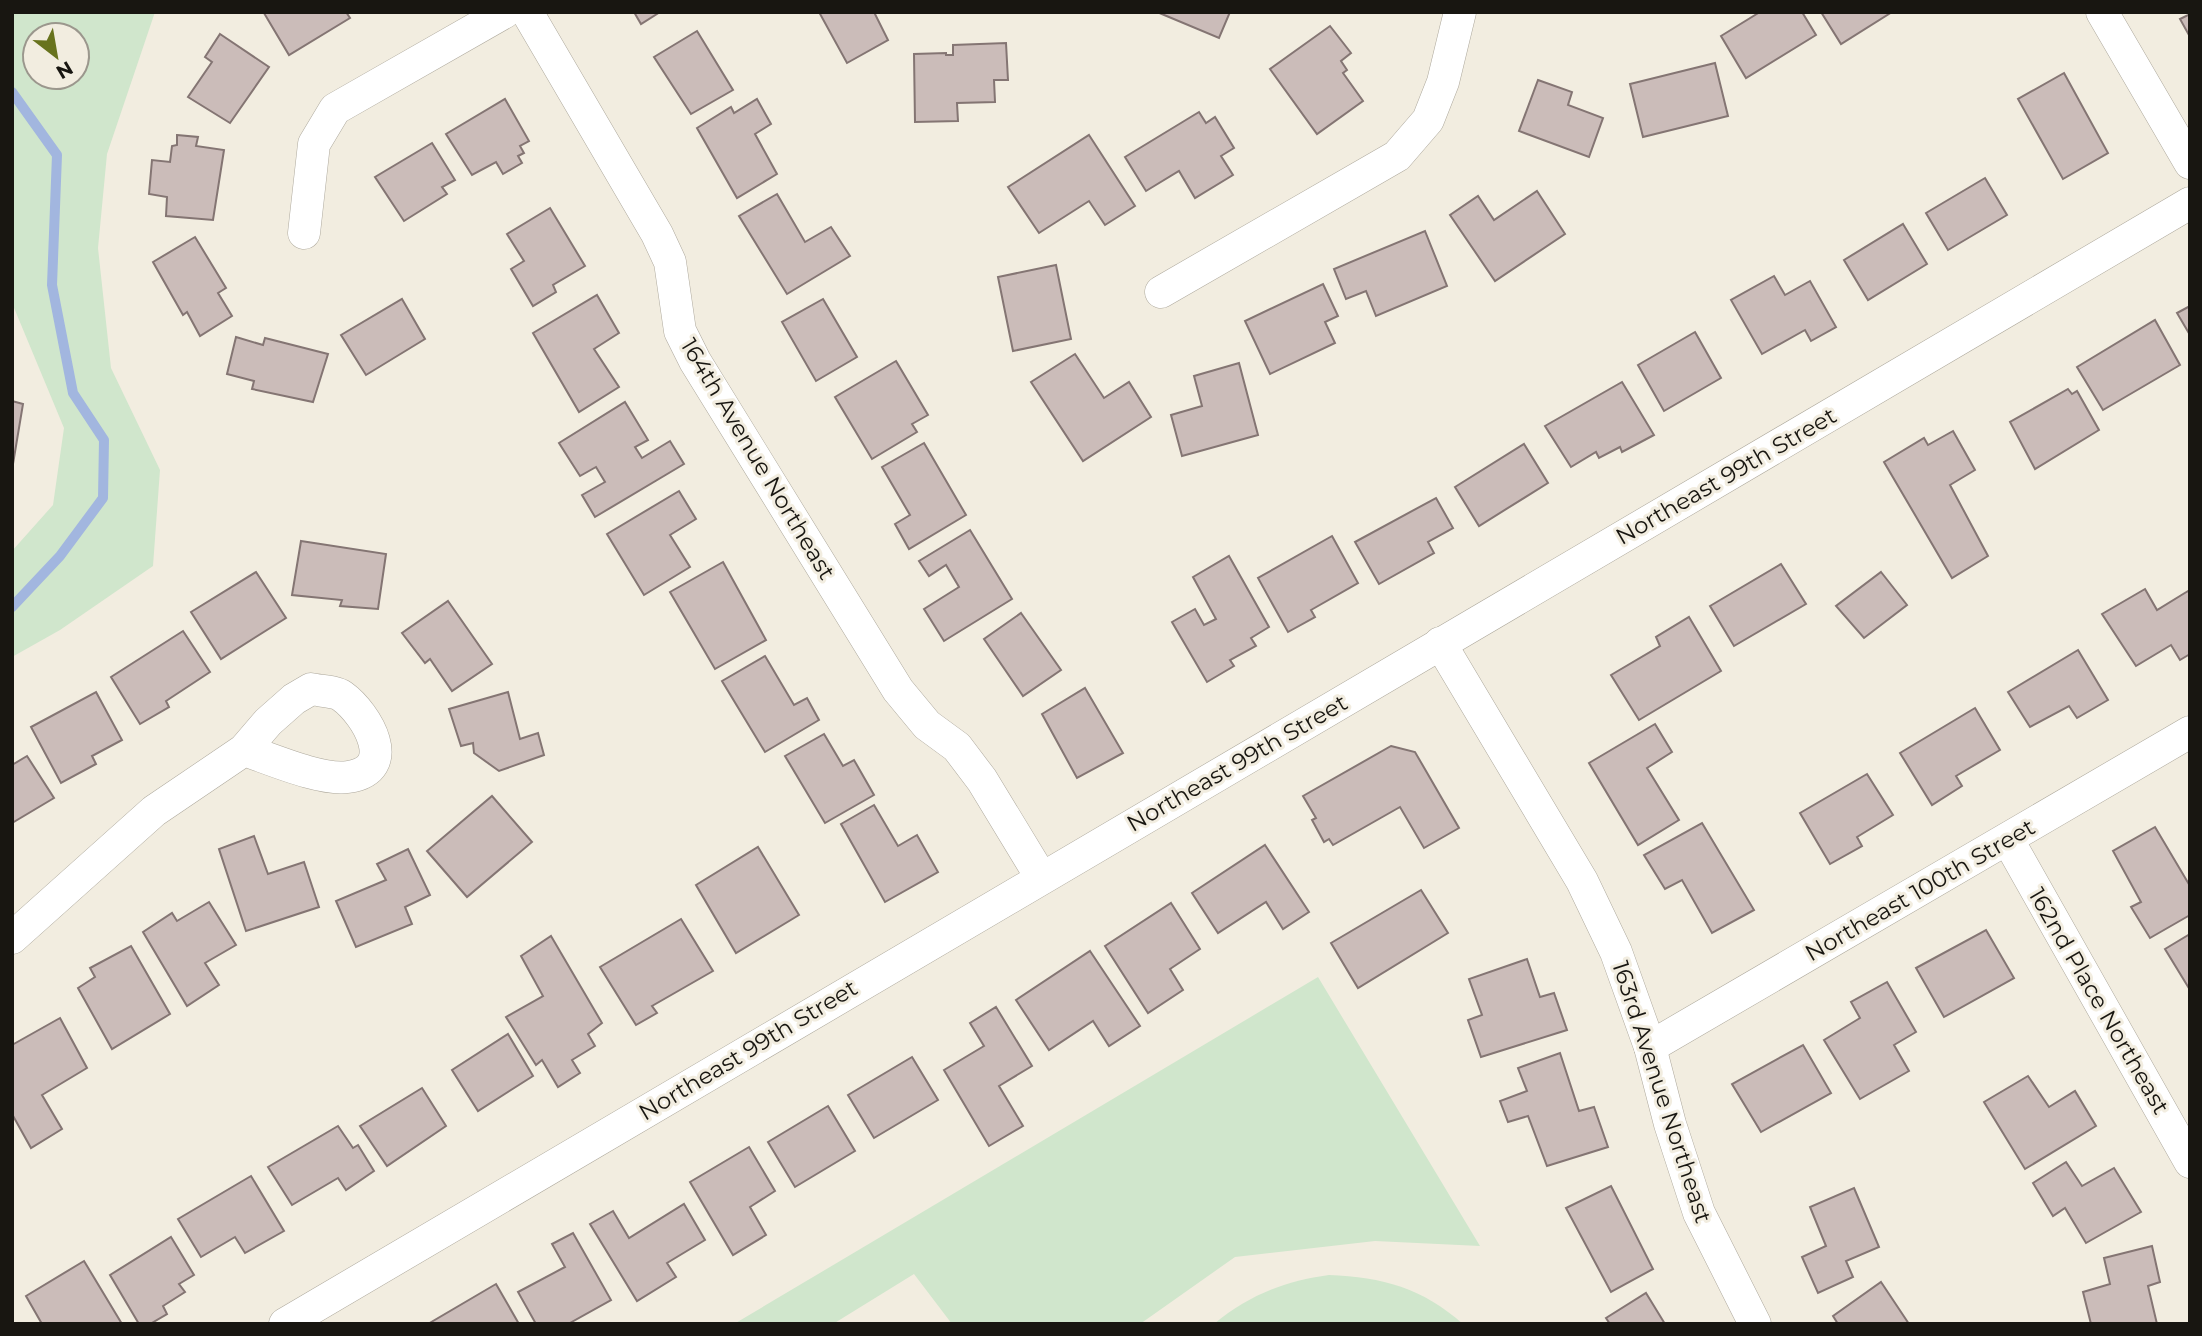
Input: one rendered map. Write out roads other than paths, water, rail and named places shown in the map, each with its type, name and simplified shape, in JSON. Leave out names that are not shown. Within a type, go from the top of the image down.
[{"type":"street","points":[[304,233],[314,144],[335,108],[505,12]]},
{"type":"street","name":"164th Avenue Northeast","points":[[527,12],[657,234],[670,261],[680,331],[695,361],[898,690],[927,725],[957,747],[982,780],[1041,877]]},
{"type":"street","points":[[1161,292],[1397,156],[1427,120],[1443,82],[1460,12]]},
{"type":"street","points":[[2102,12],[2190,163]]},
{"type":"street","name":"Northeast 99th Street","points":[[285,1324],[1041,877],[2190,204]]},
{"type":"street","name":"163rd Avenue Northeast","points":[[1440,643],[1582,881],[1616,952],[1650,1047],[1670,1124],[1699,1213],[1755,1324]]},
{"type":"street","name":"Northeast 100th Street","points":[[1650,1047],[2190,732]]},
{"type":"street","points":[[12,938],[154,811],[244,750]]},
{"type":"street","name":"162nd Place Northeast","points":[[2008,840],[2190,1161]]},
{"type":"waterway","points":[[12,92],[57,155],[52,285],[73,393],[104,440],[103,498],[60,556],[12,607]]}]
